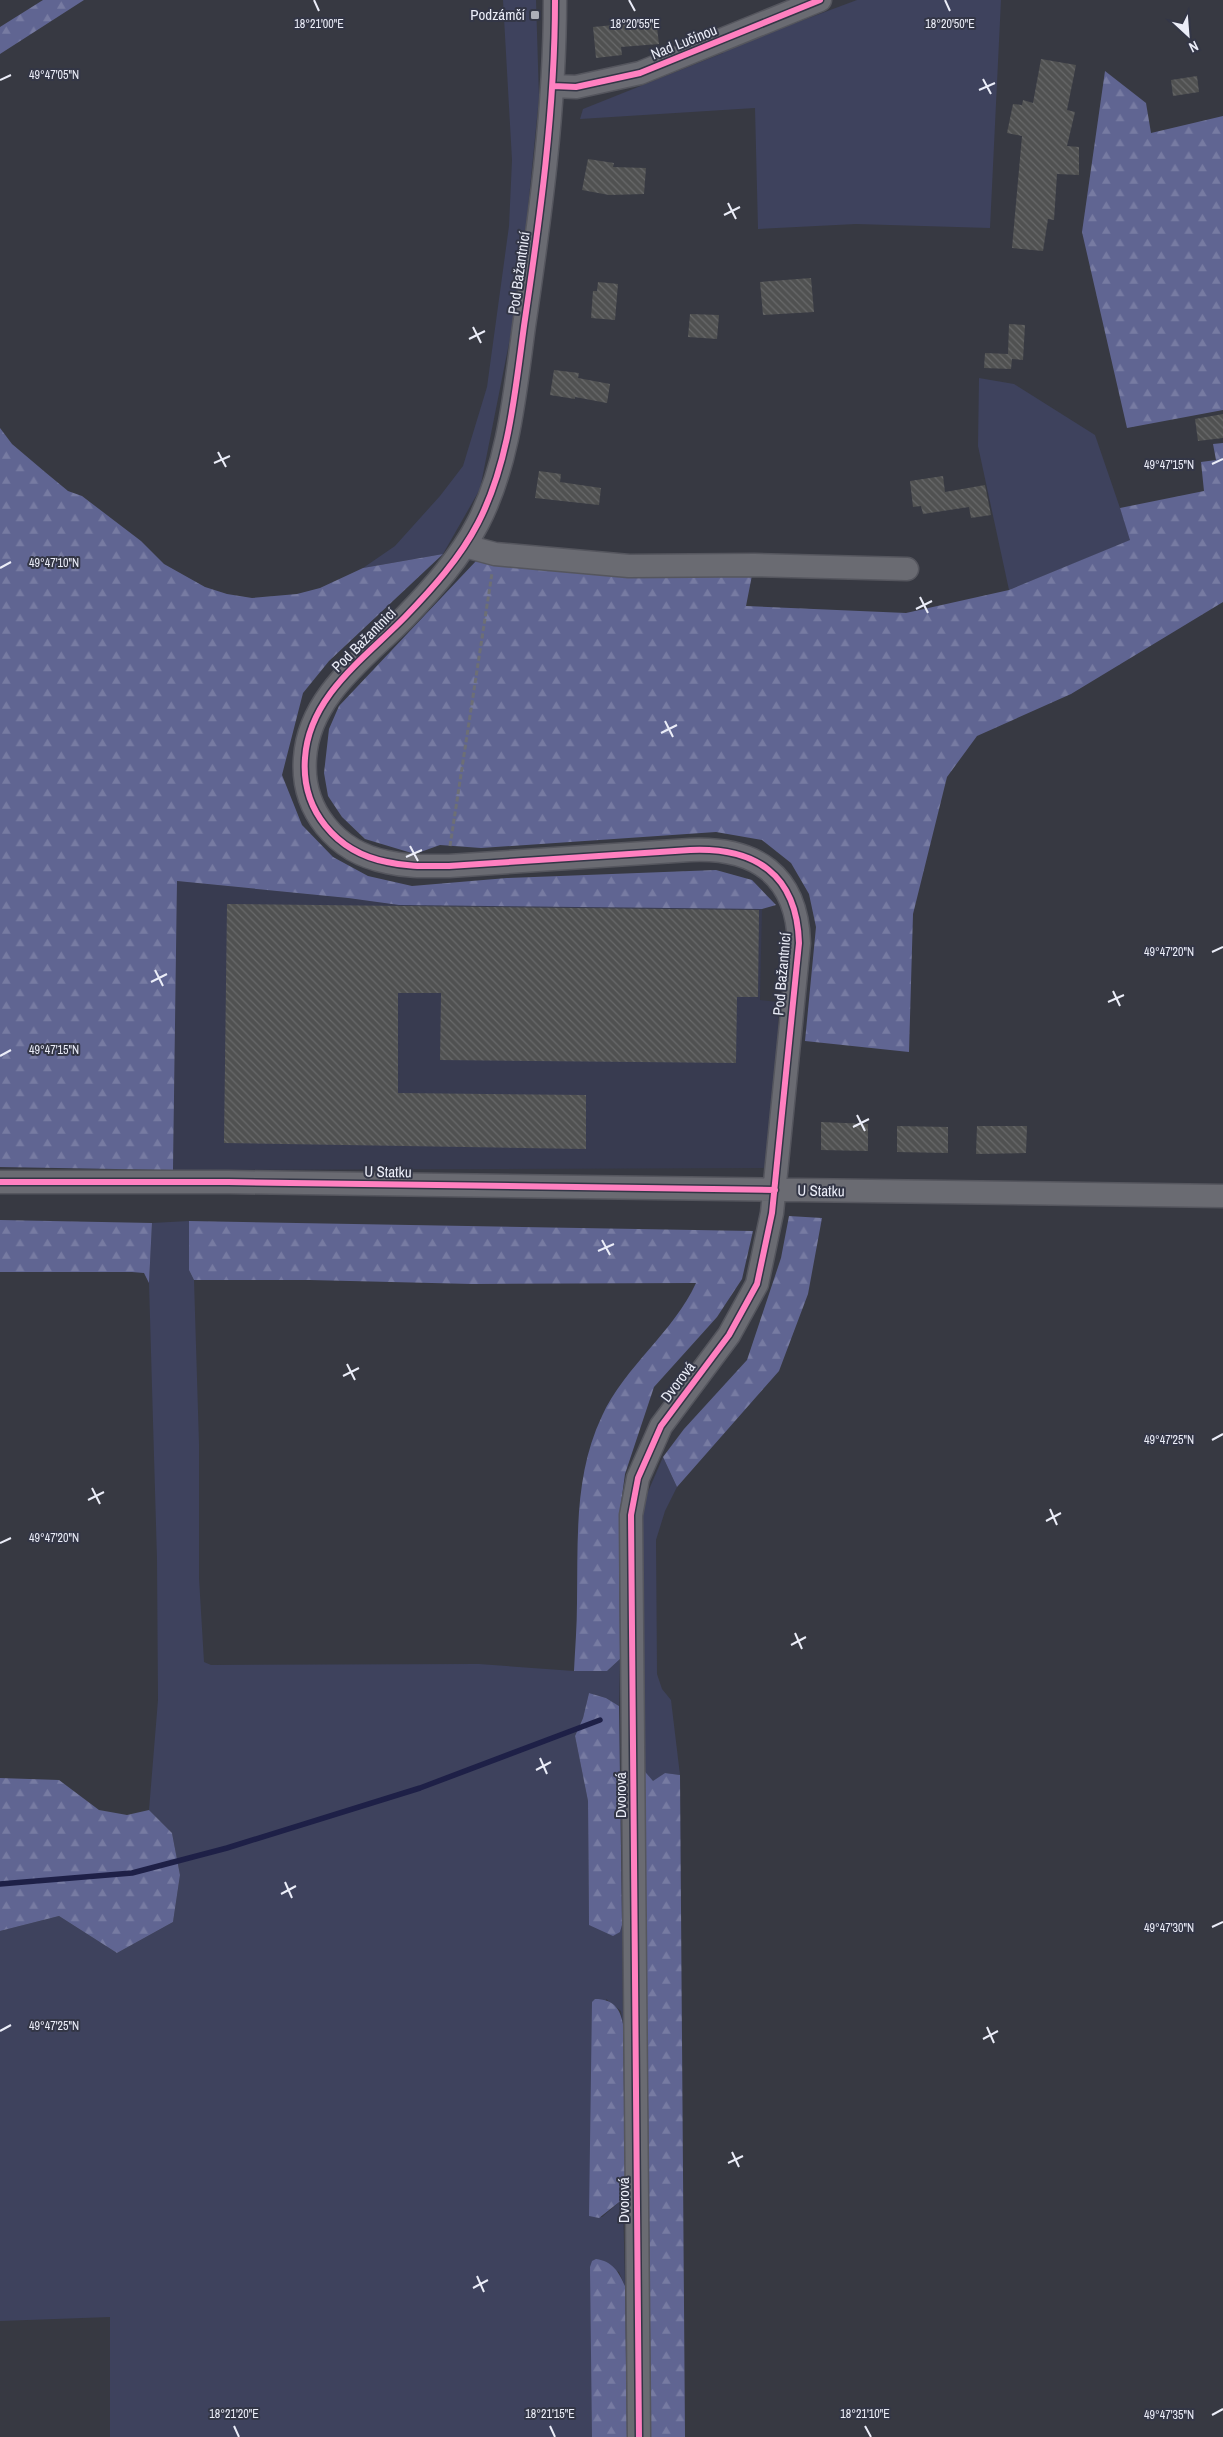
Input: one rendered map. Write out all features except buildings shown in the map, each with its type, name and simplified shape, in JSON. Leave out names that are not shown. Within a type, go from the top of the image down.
[{"type":"street","name":"Pod Bažantnicí","points":[[555,0],[553,86],[539,225],[510,421],[491,495],[465,546],[440,579],[405,617],[338,683],[322,705],[307,742],[305,772],[311,804],[319,818],[346,844],[366,856],[386,862],[415,867],[707,849],[723,850],[748,856],[773,872],[790,896],[796,910],[799,943],[775,1190]]},
{"type":"street","name":"Nad Lučinou","points":[[553,86],[576,87],[640,73],[820,0]]},
{"type":"street","points":[[465,546],[495,554],[629,566],[754,565],[907,570]]},
{"type":"street","name":"U Statku","points":[[0,1182],[228,1182],[1223,1196]]},
{"type":"street","name":"Dvorová","points":[[639,2437],[631,1515],[641,1470],[661,1426],[729,1335],[757,1284],[766,1248],[775,1190]]},
{"type":"path","points":[[449,853],[492,576]]},
{"type":"shaded area","points":[[503,0],[536,0],[539,98],[520,288],[480,489],[443,554],[363,568],[395,546],[440,496],[463,466],[487,387],[509,226],[512,160]]},
{"type":"shaded area","points":[[857,0],[1001,0],[990,228],[856,224],[758,229],[755,108],[580,119],[583,109],[723,53],[723,50]]},
{"type":"shaded area","points":[[979,378],[1014,384],[1095,435],[1131,540],[1009,590],[978,446]]},
{"type":"shaded area","points":[[177,881],[399,905],[762,909],[760,1000],[779,1002],[774,1168],[173,1170]]},
{"type":"shaded area","points":[[189,1221],[189,1270],[194,1280],[199,1444],[199,1578],[204,1662],[211,1665],[479,1664],[574,1671],[607,1671],[620,1659],[619,1706],[606,1698],[589,1693],[583,1718],[575,1736],[588,1801],[589,1925],[620,1932],[622,1925],[623,2024],[621,2011],[606,1999],[589,2216],[602,2217],[623,2199],[625,2286],[619,2272],[592,2261],[592,2437],[110,2437],[110,2317],[0,2321],[0,1931],[59,1916],[117,1953],[173,1922],[180,1875],[172,1833],[149,1810],[158,1700],[157,1559],[149,1283],[152,1223]]},
{"type":"shaded area","points":[[663,1457],[677,1487],[665,1511],[656,1540],[657,1674],[662,1689],[671,1700],[680,1775],[665,1773],[653,1782],[641,1767],[638,1539],[644,1501]]},
{"type":"green space","points":[[43,0],[84,0],[0,54],[0,27]]},
{"type":"green space","points":[[1105,71],[1146,103],[1151,133],[1223,116],[1223,410],[1127,428],[1082,232]]},
{"type":"green space","points":[[0,428],[12,444],[45,472],[68,491],[82,496],[141,541],[164,564],[205,587],[227,594],[252,598],[297,594],[320,588],[363,568],[443,554],[329,661],[303,693],[282,775],[302,825],[333,857],[368,876],[412,886],[507,878],[716,870],[752,880],[776,905],[762,909],[399,905],[177,881],[173,1170],[0,1167]]},
{"type":"green space","points":[[1223,443],[1223,602],[1071,694],[977,736],[947,777],[913,914],[909,1052],[805,1041],[816,927],[809,894],[791,863],[762,840],[716,832],[481,848],[440,845],[415,854],[365,839],[342,817],[328,796],[324,773],[329,729],[339,706],[476,561],[487,564],[754,565],[746,606],[906,613],[1009,590],[1130,540],[1120,508],[1204,491],[1201,462],[1216,460],[1213,444]]},
{"type":"green space","points":[[789,1216],[822,1218],[808,1294],[779,1371],[677,1487],[663,1457],[684,1429],[747,1360],[781,1258]]},
{"type":"green space","points":[[0,1220],[152,1223],[149,1283],[144,1273],[132,1272],[0,1272]]},
{"type":"green space","points":[[189,1221],[753,1231],[742,1279],[717,1317],[654,1387],[625,1474],[619,1518],[620,1659],[607,1671],[574,1671],[579,1508],[586,1461],[602,1416],[612,1398],[623,1381],[675,1318],[696,1283],[472,1284],[310,1280],[194,1280],[189,1270]]},
{"type":"green space","points":[[589,1693],[606,1698],[619,1706],[622,1925],[620,1932],[613,1936],[589,1925],[588,1801],[575,1736],[583,1718]]},
{"type":"green space","points":[[641,1767],[653,1781],[665,1773],[680,1775],[685,2437],[651,2437],[648,2098]]},
{"type":"green space","points":[[0,1778],[59,1780],[99,1810],[127,1815],[149,1810],[172,1833],[180,1875],[173,1922],[117,1953],[59,1916],[0,1931]]},
{"type":"green space","points":[[595,1999],[607,2001],[615,2006],[620,2013],[623,2024],[625,2174],[623,2199],[599,2218],[589,2216],[592,2002]]},
{"type":"green space","points":[[596,2259],[611,2265],[625,2286],[627,2437],[592,2437],[590,2267],[592,2261]]},
{"type":"waterway","points":[[0,1884],[132,1873],[227,1848],[420,1788],[600,1720]]},
{"type":"cycle path","points":[[555,0],[546,164],[514,402],[497,476],[489,500],[478,523],[454,561],[415,606],[357,663],[328,697],[317,716],[309,736],[305,758],[305,777],[309,795],[325,826],[352,849],[369,857],[403,865],[449,866],[713,850],[753,860],[768,870],[781,882],[790,899],[796,919],[799,943],[772,1213],[757,1284],[729,1335],[661,1426],[638,1478],[631,1515],[639,2437]]},
{"type":"cycle path","points":[[553,86],[576,87],[640,73],[820,0]]},
{"type":"cycle path","points":[[0,1182],[228,1182],[775,1190]]},
{"type":"place","name":"Podzámčí","points":[[535,15]]}]
